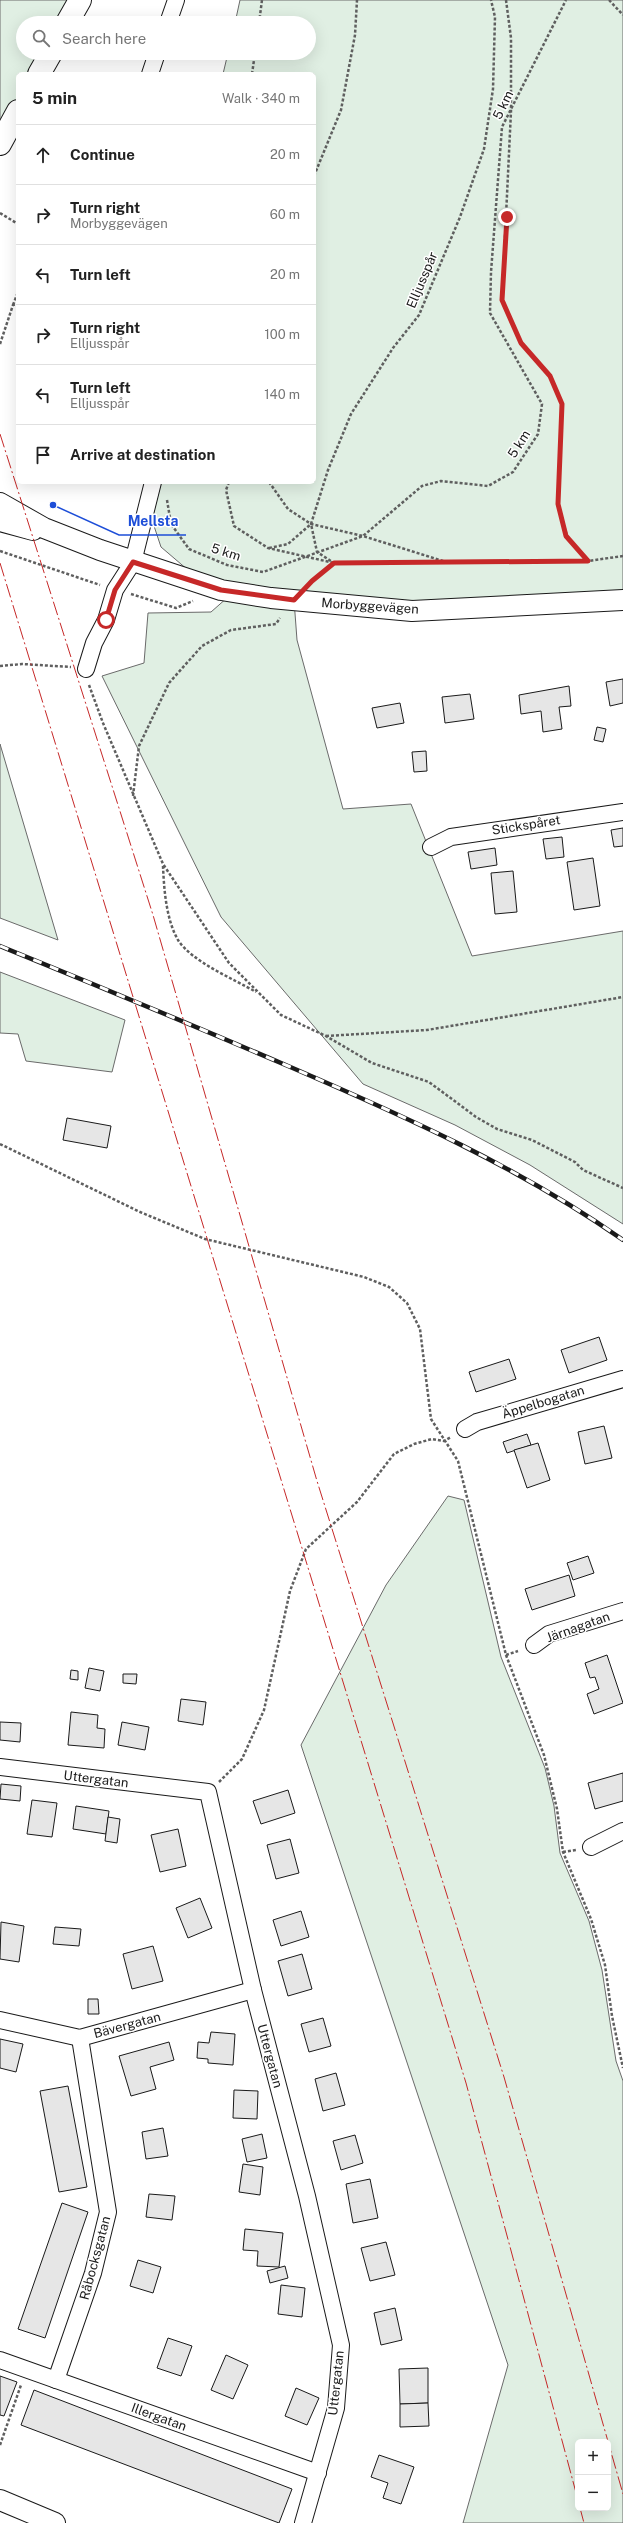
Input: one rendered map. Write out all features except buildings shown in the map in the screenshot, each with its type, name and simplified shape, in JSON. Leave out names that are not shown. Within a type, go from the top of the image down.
[{"type":"highway","points":[[71,16],[80,0]]},
{"type":"highway","points":[[40,72],[46,60]]},
{"type":"highway","points":[[0,144],[16,115]]},
{"type":"street","points":[[170,16],[176,0]]},
{"type":"street","points":[[151,72],[155,60]]},
{"type":"street","points":[[86,669],[94,643],[106,620],[115,590],[133,562],[152,484]]},
{"type":"street","name":"Morbyggevägen","points":[[0,503],[44,528],[133,562],[221,590],[294,600],[412,611],[623,600]]},
{"type":"street","name":"Morbyggevägen","points":[[0,521],[100,550]]},
{"type":"street","name":"Stickspåret","points":[[431,847],[451,837],[623,812]]},
{"type":"street","name":"Äppelbogatan","points":[[465,1429],[477,1422],[623,1379]]},
{"type":"street","name":"Järnagatan","points":[[534,1645],[549,1634],[623,1611]]},
{"type":"street","name":"Uttergatan","points":[[0,1767],[208,1792],[253,1990],[307,2196],[341,2345],[336,2408],[303,2523]]},
{"type":"street","points":[[591,1847],[623,1831]]},
{"type":"street","name":"Bävergatan","points":[[0,2020],[80,2038],[253,1990]]},
{"type":"street","name":"Råbocksgatan","points":[[56,2380],[93,2273],[108,2212],[80,2038]]},
{"type":"street","name":"Illergatan","points":[[0,2360],[318,2473]]},
{"type":"street","points":[[0,2500],[55,2523]]},
{"type":"path","points":[[260,16],[262,0]]},
{"type":"path","points":[[316,171],[341,110],[355,35],[357,0]]},
{"type":"path","name":"Elljusspår","points":[[317,552],[311,524],[328,470],[351,414],[393,348],[419,314],[460,217],[484,149],[494,89],[495,17],[492,0]]},
{"type":"path","points":[[506,0],[511,38],[511,111],[502,300],[521,343],[550,376],[562,404],[558,504],[566,536],[588,561]]},
{"type":"path","name":"5 km","points":[[166,497],[171,524],[189,549],[227,565],[263,572],[362,536],[422,486],[441,481],[488,486],[513,472],[538,434],[542,404],[490,313],[490,272],[502,126],[511,111],[566,0]]},
{"type":"path","points":[[609,0],[623,15]]},
{"type":"path","points":[[252,72],[254,60]]},
{"type":"path","points":[[0,213],[16,223]]},
{"type":"path","points":[[0,344],[16,297]]},
{"type":"path","points":[[228,484],[226,490],[234,526],[268,548],[334,563],[588,561],[623,556]]},
{"type":"path","points":[[271,484],[288,509],[311,524],[362,536],[447,562]]},
{"type":"path","points":[[268,548],[288,544],[311,524]]},
{"type":"path","points":[[317,552],[334,563]]},
{"type":"path","points":[[133,796],[138,746],[169,683],[202,646],[231,630],[276,624],[294,600],[312,581],[334,563]]},
{"type":"path","points":[[0,666],[22,664],[86,669],[89,687],[103,723],[163,864],[229,963],[281,1015],[326,1036],[372,1063],[429,1082],[476,1117],[497,1129],[532,1140],[575,1162],[583,1170],[623,1188]]},
{"type":"path","points":[[163,864],[165,901],[178,940],[198,959],[260,994]]},
{"type":"path","points":[[326,1036],[427,1030],[623,997]]},
{"type":"path","points":[[0,1144],[140,1212],[205,1238],[336,1269],[389,1287],[407,1303],[420,1329],[431,1419],[458,1461],[506,1655],[544,1756],[557,1809],[563,1852],[591,1919],[605,1965],[623,2068]]},
{"type":"path","points":[[208,1792],[242,1759],[254,1736],[264,1710],[290,1591],[306,1549],[357,1502],[394,1454],[414,1444],[432,1439],[444,1441],[465,1429]]},
{"type":"path","points":[[0,2445],[27,2370]]},
{"type":"green space","points":[[0,0],[73,0],[65,16],[16,16],[16,60],[40,60],[33,72],[16,72],[16,103],[0,126]]},
{"type":"green space","points":[[240,0],[623,0],[623,600],[412,611],[294,600],[297,640],[343,809],[411,804],[472,956],[623,931],[623,1224],[530,1165],[455,1125],[363,1084],[221,917],[102,676],[144,663],[148,613],[211,612],[228,597],[202,582],[161,547],[152,520],[158,484],[316,484],[316,72],[223,72],[226,60],[316,60],[316,16],[237,16]]},
{"type":"green space","points":[[0,744],[58,940],[0,918]]},
{"type":"green space","points":[[0,972],[125,1020],[112,1072],[26,1061],[18,1034],[0,1033]]},
{"type":"green space","points":[[448,1496],[464,1500],[501,1657],[545,1768],[554,1806],[560,1853],[589,1921],[602,1970],[616,2061],[623,2081],[623,2523],[463,2523],[508,2365],[301,1745],[386,1585]]},
{"type":"railway","points":[[0,946],[252,1051],[418,1124],[460,1144],[543,1189],[623,1240]]},
{"type":"power","points":[[0,434],[153,915],[317,1481],[504,2077],[623,2494]]},
{"type":"power","points":[[0,563],[466,2083],[575,2489]]},
{"type":"power","points":[[581,2511],[584,2523]]},
{"type":"place","name":"Mellsta","points":[[53,505]]},
{"type":"route","points":[[106,620],[115,590],[133,562],[221,590],[294,600],[312,581],[334,563],[588,561],[566,536],[558,504],[562,404],[550,376],[521,343],[502,300],[507,217]]}]
